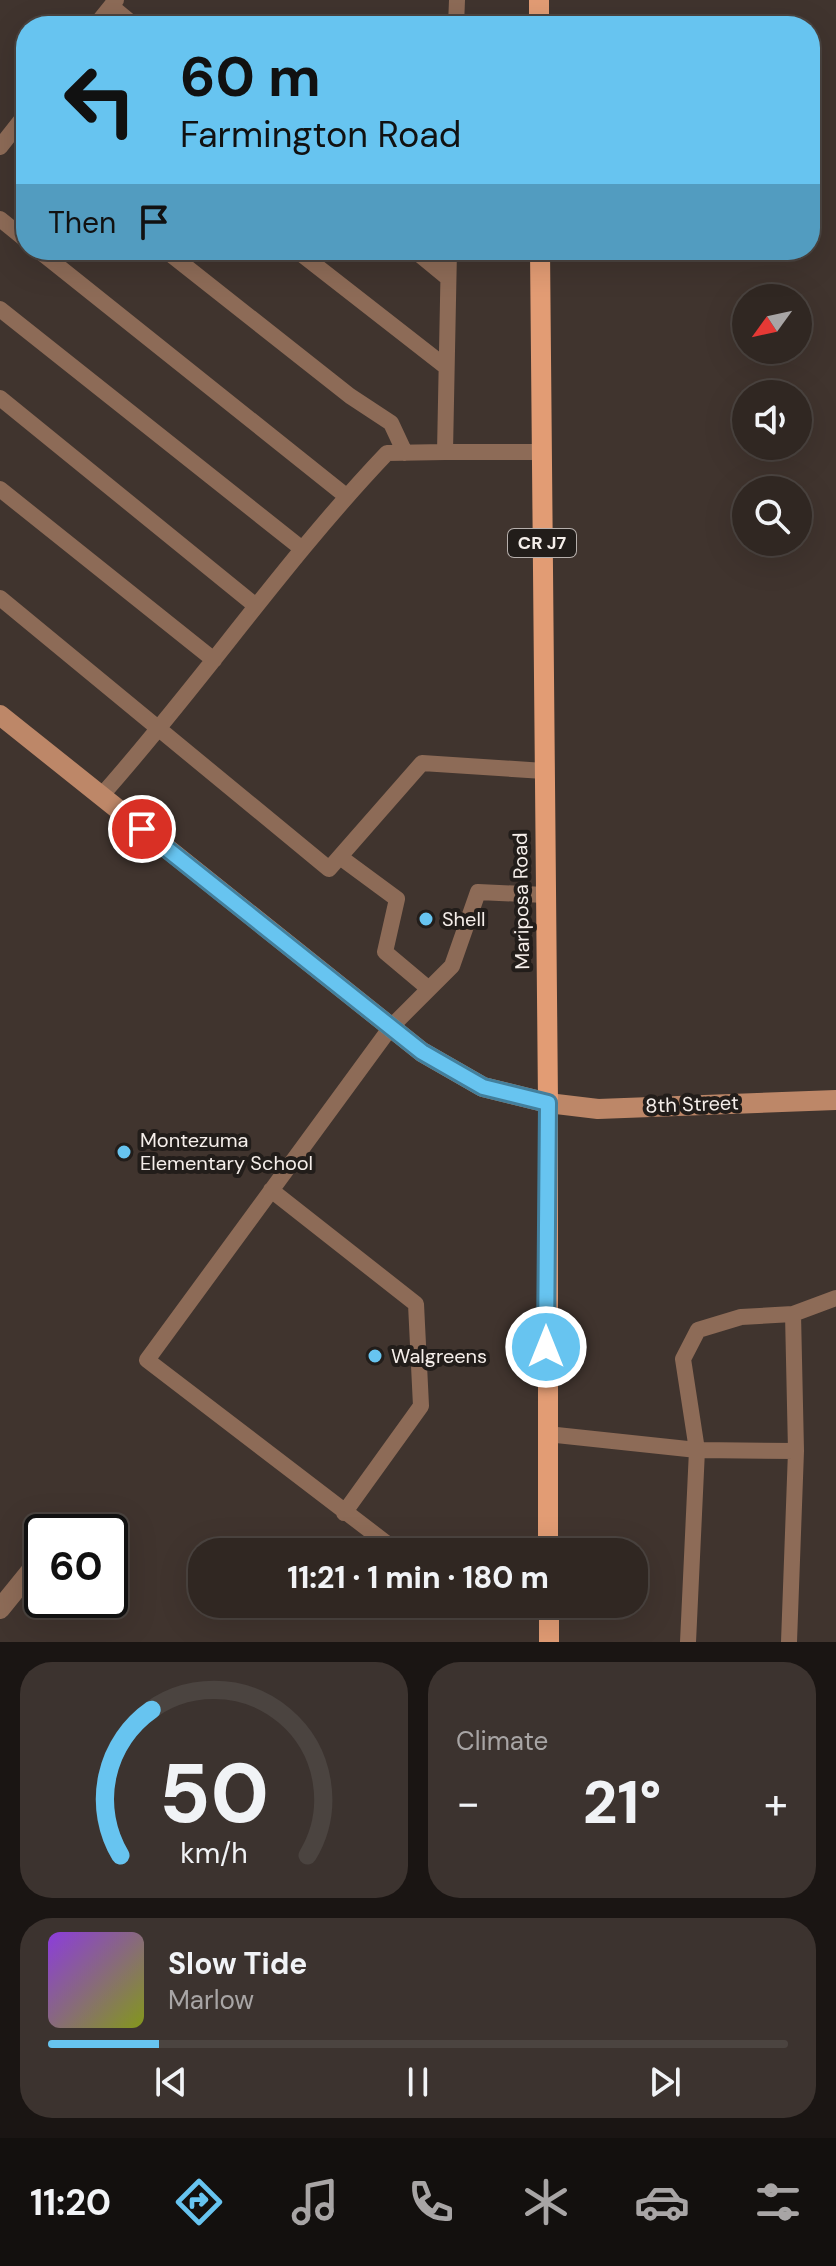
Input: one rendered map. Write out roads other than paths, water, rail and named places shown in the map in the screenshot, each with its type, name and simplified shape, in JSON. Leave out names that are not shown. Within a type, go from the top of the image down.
[{"type":"main road","name":"Mariposa Road","points":[[540,260],[548,1103],[548,1538]]},
{"type":"main road","name":"8th Street","points":[[0,715],[391,1027],[455,1074],[483,1087],[548,1103],[598,1109],[836,1100]]},
{"type":"main road","points":[[549,1618],[549,1642]]},
{"type":"street","points":[[0,1609],[24,1579]]},
{"type":"lane","points":[[0,219],[16,232]]},
{"type":"lane","points":[[51,260],[346,496]]},
{"type":"lane","points":[[178,260],[350,396],[391,423],[405,453]]},
{"type":"lane","points":[[309,260],[446,367]]},
{"type":"lane","points":[[426,260],[448,278]]},
{"type":"lane","points":[[445,452],[449,260]]},
{"type":"lane","points":[[0,309],[301,548]]},
{"type":"lane","points":[[0,398],[256,606]]},
{"type":"lane","points":[[101,796],[160,730],[301,548],[387,453],[541,452]]},
{"type":"lane","points":[[0,489],[214,660]]},
{"type":"lane","points":[[0,598],[329,869],[422,763],[544,771]]},
{"type":"lane","points":[[340,857],[397,899],[385,952],[429,989]]},
{"type":"lane","points":[[379,1538],[147,1360],[391,1027],[452,966],[478,892],[545,895]]},
{"type":"lane","points":[[271,1190],[416,1304],[421,1406],[344,1513]]},
{"type":"lane","points":[[688,1642],[697,1450],[683,1359],[698,1330],[741,1317],[793,1314],[836,1298]]},
{"type":"lane","points":[[789,1642],[796,1451],[793,1314]]},
{"type":"lane","points":[[547,1434],[697,1450],[796,1451]]},
{"type":"place","name":"Shell","points":[[426,919]]},
{"type":"place","name":"Montezuma Elementary School","points":[[124,1152]]},
{"type":"place","name":"Walgreens","points":[[375,1356]]}]
